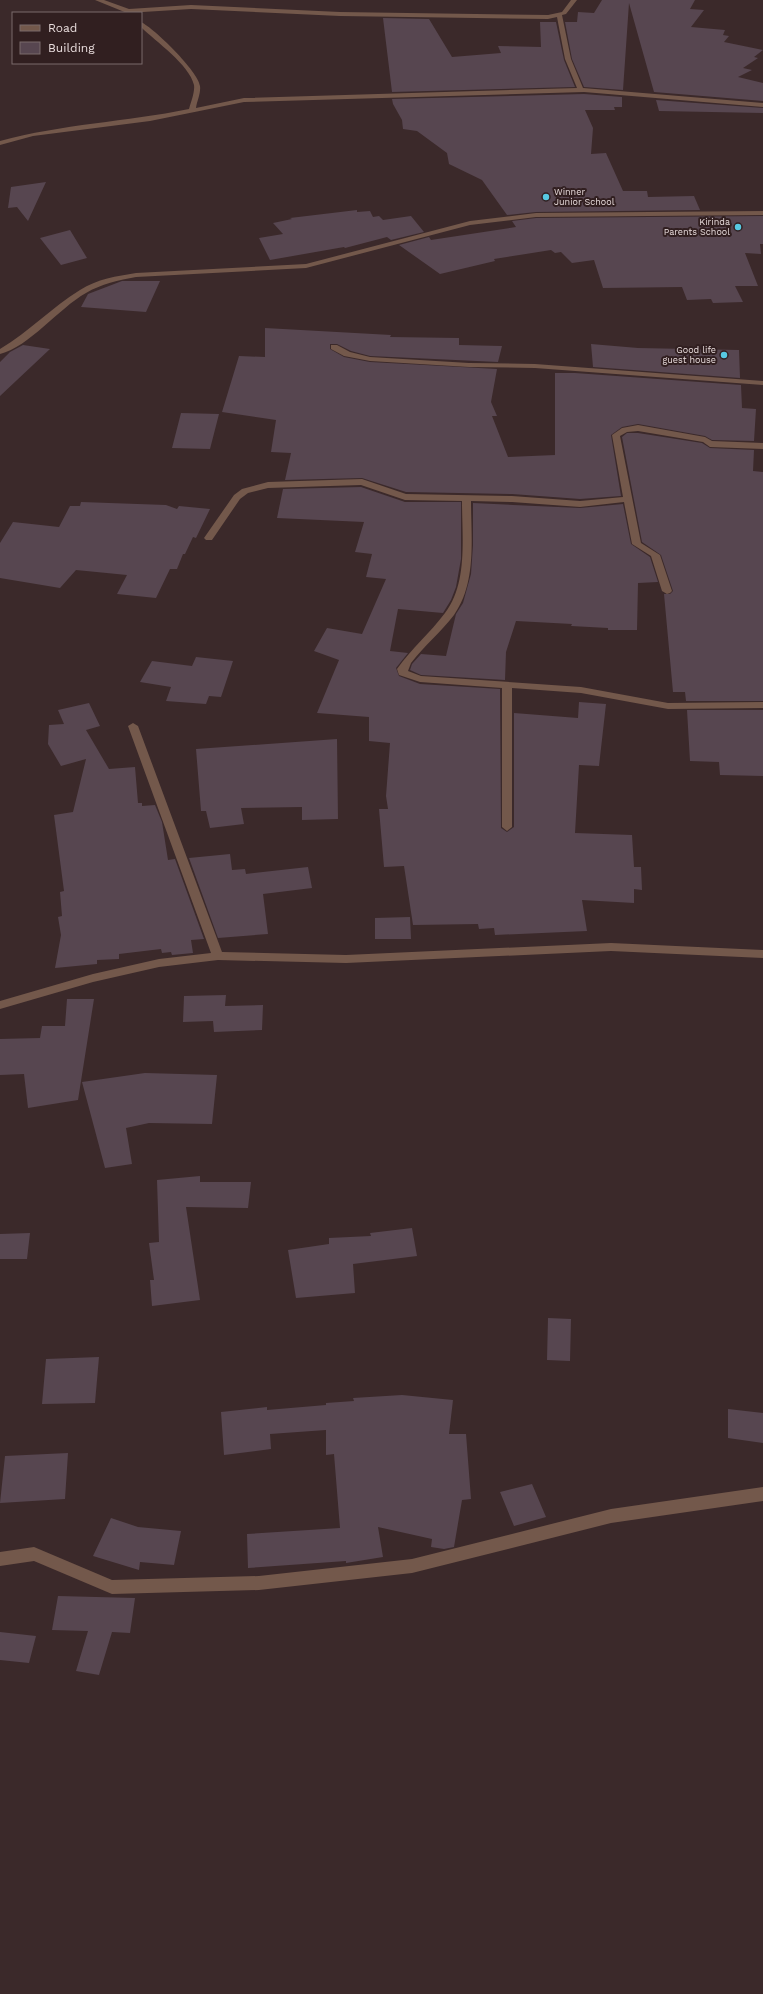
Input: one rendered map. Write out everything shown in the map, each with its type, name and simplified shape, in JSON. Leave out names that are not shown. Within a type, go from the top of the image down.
[{"type":"street","points":[[98,0],[129,12],[191,7],[340,14],[548,17],[567,10],[574,0]]},
{"type":"street","points":[[559,14],[568,59],[581,90]]},
{"type":"street","points":[[142,25],[172,52],[191,74],[197,86],[192,110]]},
{"type":"street","points":[[0,143],[33,134],[150,119],[244,100],[581,90],[763,105]]},
{"type":"street","points":[[0,352],[19,341],[83,291],[109,280],[136,275],[306,266],[470,224],[501,218],[536,215],[763,213]]},
{"type":"street","points":[[334,347],[347,354],[370,359],[469,365],[535,366],[763,383]]},
{"type":"street","points":[[667,591],[655,555],[637,544],[616,442],[616,435],[625,430],[638,428],[705,440],[710,444],[763,446]]},
{"type":"street","points":[[209,538],[237,496],[245,491],[268,485],[362,482],[405,497],[512,499],[580,504],[627,499]]},
{"type":"street","points":[[466,499],[466,568],[456,601],[450,613],[409,658],[402,669],[403,673],[420,679],[581,690],[668,706],[763,705]]},
{"type":"street","points":[[507,684],[508,826]]},
{"type":"street","points":[[133,726],[218,956]]},
{"type":"street","points":[[0,1005],[93,978],[159,963],[218,956],[346,959],[611,948],[763,954]]},
{"type":"street","points":[[0,1559],[34,1554],[112,1587],[259,1583],[412,1566],[611,1516],[763,1494]]},
{"type":"building","points":[[602,0],[695,0],[690,9],[704,10],[691,27],[725,30],[723,35],[729,36],[724,42],[763,50],[754,57],[758,58],[743,68],[752,70],[738,77],[763,83],[763,101],[654,92],[629,3],[623,90],[584,87],[572,59],[565,22],[577,22],[578,12],[594,13]]},
{"type":"building","points":[[383,18],[429,19],[452,57],[501,53],[498,46],[541,47],[540,22],[556,22],[564,60],[575,87],[392,92]]},
{"type":"building","points":[[584,94],[622,97],[622,107],[614,107],[615,110],[585,110],[593,128],[591,154],[606,153],[623,191],[647,191],[648,197],[694,196],[700,210],[536,212],[507,215],[482,180],[449,164],[447,153],[417,131],[403,129],[402,120],[393,104],[392,99]]},
{"type":"building","points":[[656,100],[763,108],[763,113],[659,111]]},
{"type":"building","points":[[46,182],[28,221],[17,207],[8,208],[11,187]]},
{"type":"building","points":[[357,210],[357,212],[370,211],[373,217],[379,216],[383,220],[411,216],[424,232],[391,240],[387,237],[345,248],[270,260],[259,238],[283,234],[273,223],[292,219],[290,218]]},
{"type":"building","points":[[763,216],[763,244],[760,244],[761,254],[745,253],[758,286],[735,286],[743,302],[713,303],[711,299],[687,300],[682,287],[603,288],[594,260],[572,263],[561,252],[555,253],[551,250],[494,259],[495,261],[440,274],[399,245],[429,237],[431,240],[516,227],[512,221],[536,218]]},
{"type":"building","points":[[70,230],[87,258],[61,265],[40,238]]},
{"type":"building","points":[[122,281],[160,281],[146,312],[81,307],[88,294]]},
{"type":"building","points":[[265,328],[391,335],[390,337],[459,338],[459,345],[502,346],[498,362],[370,356],[351,351],[337,344],[330,344],[330,349],[344,357],[370,362],[497,369],[491,402],[497,416],[492,416],[508,457],[555,455],[555,373],[575,373],[741,385],[742,408],[756,409],[754,441],[712,440],[705,436],[638,424],[622,427],[611,435],[621,496],[580,499],[512,494],[406,492],[362,478],[285,480],[291,453],[271,452],[276,420],[222,412],[239,356],[265,357]]},
{"type":"building","points":[[591,344],[638,348],[739,350],[740,378],[593,367]]},
{"type":"building","points":[[23,345],[50,349],[0,396],[0,362],[10,352]]},
{"type":"building","points":[[181,413],[219,414],[210,449],[172,448]]},
{"type":"building","points":[[627,433],[638,433],[702,443],[710,448],[754,450],[753,471],[763,472],[763,701],[686,701],[685,692],[673,692],[664,594],[670,594],[673,591],[661,555],[642,542],[622,437]]},
{"type":"building","points":[[361,487],[405,502],[461,502],[461,559],[456,587],[451,600],[443,613],[398,609],[390,651],[408,653],[396,668],[399,676],[420,684],[500,689],[501,828],[507,832],[514,827],[514,713],[578,718],[579,702],[606,704],[599,766],[579,765],[575,833],[632,835],[634,867],[641,867],[642,890],[634,889],[634,903],[582,900],[587,931],[495,935],[494,928],[479,929],[478,924],[413,925],[404,866],[384,867],[379,809],[388,809],[386,796],[390,743],[369,741],[369,717],[317,713],[339,660],[314,651],[327,628],[362,634],[386,579],[366,577],[372,554],[355,552],[364,522],[277,518],[283,489]]},
{"type":"building","points":[[81,502],[166,505],[177,509],[179,506],[210,509],[196,538],[193,537],[185,554],[183,554],[177,569],[170,569],[156,598],[117,594],[127,575],[76,570],[60,588],[0,578],[0,543],[13,522],[59,527],[70,506],[80,506]]},
{"type":"building","points":[[473,503],[580,508],[623,504],[631,544],[650,557],[658,582],[638,583],[637,630],[608,630],[608,628],[571,626],[572,624],[516,621],[506,652],[505,680],[421,675],[410,670],[412,664],[421,654],[446,656],[456,614],[463,603],[471,574]]},
{"type":"building","points":[[196,657],[233,661],[221,697],[209,696],[206,704],[166,701],[171,687],[140,682],[152,661],[192,666]]},
{"type":"building","points":[[89,703],[100,726],[86,730],[109,769],[135,767],[138,803],[142,803],[142,806],[155,805],[162,822],[168,860],[175,859],[204,939],[191,940],[193,953],[172,955],[171,952],[162,953],[161,949],[119,954],[119,959],[97,960],[97,964],[55,968],[61,935],[58,917],[62,916],[60,892],[64,891],[54,815],[73,812],[86,759],[61,766],[48,744],[49,725],[64,724],[58,710]]},
{"type":"building","points":[[687,710],[763,710],[763,776],[720,775],[719,762],[690,761]]},
{"type":"building","points":[[337,739],[338,819],[302,820],[302,807],[241,808],[244,824],[210,828],[206,811],[201,811],[196,749]]},
{"type":"building","points":[[230,854],[232,870],[245,869],[246,874],[308,867],[312,888],[263,894],[268,934],[218,938],[189,858]]},
{"type":"building","points":[[410,917],[411,939],[375,939],[375,918]]},
{"type":"building","points":[[226,995],[225,1006],[263,1005],[262,1030],[214,1032],[213,1021],[183,1022],[184,996]]},
{"type":"building","points":[[67,999],[94,999],[78,1100],[28,1108],[24,1074],[0,1075],[0,1039],[40,1038],[42,1026],[65,1026]]},
{"type":"building","points":[[145,1073],[217,1075],[212,1124],[149,1123],[126,1128],[132,1164],[105,1168],[82,1082]]},
{"type":"building","points":[[200,1176],[200,1182],[251,1182],[248,1208],[186,1207],[200,1300],[152,1306],[150,1280],[154,1280],[149,1243],[159,1242],[157,1180]]},
{"type":"building","points":[[412,1228],[417,1256],[353,1264],[355,1293],[296,1298],[288,1250],[329,1244],[329,1238],[371,1236],[370,1233]]},
{"type":"building","points":[[30,1233],[27,1259],[0,1259],[0,1234]]},
{"type":"building","points":[[548,1318],[571,1319],[570,1361],[547,1360]]},
{"type":"building","points":[[99,1357],[95,1403],[42,1404],[46,1359]]},
{"type":"building","points":[[402,1395],[453,1400],[449,1434],[466,1434],[471,1499],[462,1500],[454,1547],[444,1549],[431,1547],[432,1539],[378,1527],[383,1557],[346,1563],[346,1561],[248,1568],[247,1534],[340,1528],[334,1454],[326,1455],[326,1430],[270,1434],[271,1449],[224,1455],[221,1412],[267,1407],[267,1410],[326,1405],[326,1403],[354,1401],[353,1398]]},
{"type":"building","points":[[728,1409],[763,1413],[763,1443],[728,1438]]},
{"type":"building","points":[[68,1453],[65,1499],[0,1503],[5,1456]]},
{"type":"building","points":[[532,1484],[546,1517],[514,1526],[500,1492]]},
{"type":"building","points":[[111,1518],[138,1527],[181,1531],[174,1565],[140,1562],[139,1570],[93,1556]]},
{"type":"building","points":[[58,1596],[135,1598],[130,1633],[112,1632],[99,1675],[76,1671],[88,1631],[52,1630]]},
{"type":"building","points":[[0,1632],[36,1636],[29,1663],[0,1660]]},
{"type":"place","name":"Winner Junior School","points":[[546,197]]},
{"type":"place","name":"Kirinda Parents School","points":[[738,227]]},
{"type":"place","name":"Good life guest house","points":[[724,355]]}]
